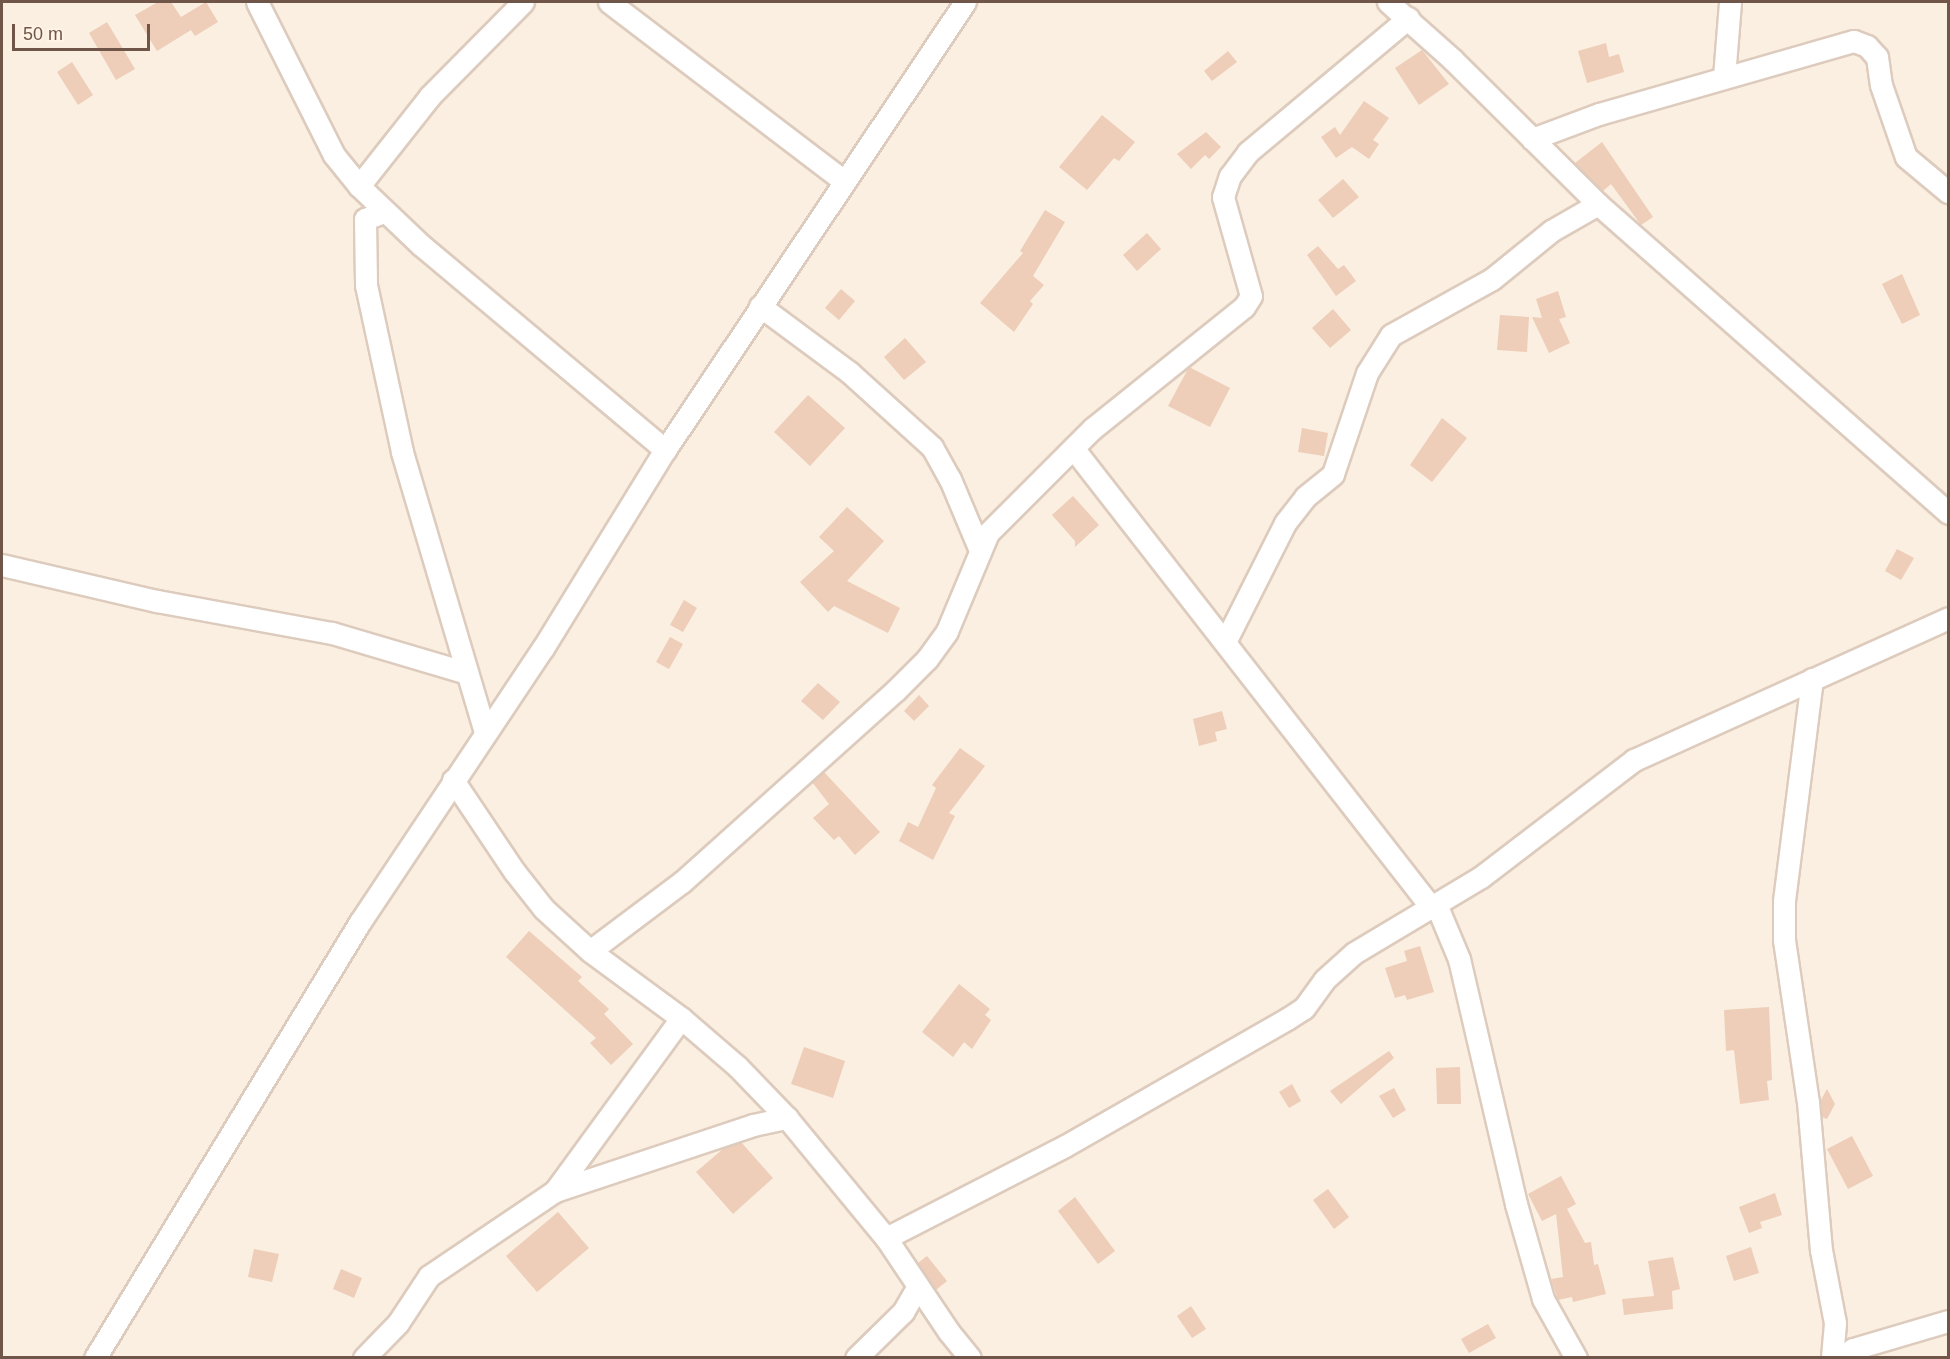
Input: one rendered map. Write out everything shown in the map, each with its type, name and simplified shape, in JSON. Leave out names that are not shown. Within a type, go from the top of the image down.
[{"type":"street","points":[[257,2],[334,155],[358,186],[384,212],[665,450]]},
{"type":"street","points":[[358,186],[430,96],[523,2]]},
{"type":"street","points":[[609,2],[844,182]]},
{"type":"street","points":[[96,1358],[347,942],[543,648],[665,450],[965,2]]},
{"type":"street","points":[[1388,2],[1408,18],[1598,204],[1948,513]]},
{"type":"street","points":[[1724,77],[1730,2]]},
{"type":"street","points":[[590,951],[682,882],[927,659],[962,603],[979,549],[1008,511],[1073,448],[1146,384],[1244,307],[1251,296],[1228,227],[1223,197],[1230,176],[1248,152],[1408,18]]},
{"type":"street","points":[[1532,139],[1724,77],[1854,41],[1868,46],[1877,57],[1881,84],[1906,157],[1948,192]]},
{"type":"street","points":[[1225,642],[1285,524],[1305,498],[1333,474],[1367,373],[1391,335],[1492,279],[1551,231],[1598,204]]},
{"type":"street","points":[[384,212],[365,219],[366,285],[402,452],[464,672],[485,733]]},
{"type":"street","points":[[760,306],[849,372],[932,447],[950,478],[979,549]]},
{"type":"street","points":[[1073,448],[1225,642],[1318,768],[1433,906],[1459,959],[1516,1204],[1543,1299],[1576,1358]]},
{"type":"street","points":[[2,565],[157,601],[332,633],[464,672]]},
{"type":"street","points":[[886,1238],[1065,1146],[1287,1019],[1304,1008],[1337,966],[1481,877],[1634,760],[1948,618]]},
{"type":"street","points":[[1812,679],[1784,901],[1784,940],[1808,1102],[1821,1250],[1835,1323],[1832,1358]]},
{"type":"street","points":[[453,780],[514,872],[544,909],[590,951],[681,1018],[738,1067],[787,1118],[886,1238],[970,1358]]},
{"type":"street","points":[[555,1191],[681,1018]]},
{"type":"street","points":[[364,1358],[398,1323],[429,1276],[555,1191],[753,1125],[787,1118]]},
{"type":"street","points":[[856,1358],[903,1312],[918,1286]]},
{"type":"street","points":[[1841,1358],[1852,1349],[1948,1322]]},
{"type":"building","points":[[158,2],[171,2],[181,17],[206,2],[218,22],[195,36],[191,30],[157,51],[135,15]]},
{"type":"building","points":[[107,22],[135,69],[116,80],[89,33]]},
{"type":"building","points":[[1606,43],[1609,57],[1619,54],[1624,72],[1587,83],[1578,51]]},
{"type":"building","points":[[1422,50],[1449,84],[1419,105],[1395,68]]},
{"type":"building","points":[[1228,51],[1237,62],[1212,81],[1204,71]]},
{"type":"building","points":[[72,62],[93,95],[78,105],[57,72]]},
{"type":"building","points":[[1364,101],[1389,118],[1373,140],[1379,144],[1369,159],[1352,147],[1336,158],[1321,137],[1335,127],[1340,135]]},
{"type":"building","points":[[1102,115],[1135,142],[1119,161],[1114,158],[1087,190],[1059,167]]},
{"type":"building","points":[[1206,132],[1221,147],[1209,159],[1205,155],[1191,169],[1177,154]]},
{"type":"building","points":[[1602,142],[1653,217],[1641,225],[1611,184],[1603,191],[1575,163]]},
{"type":"building","points":[[1343,179],[1359,197],[1333,218],[1318,200]]},
{"type":"building","points":[[1045,210],[1065,222],[1033,276],[1044,285],[1030,301],[1033,304],[1014,332],[980,303],[1023,253],[1020,251]]},
{"type":"building","points":[[1147,233],[1161,249],[1137,271],[1123,255]]},
{"type":"building","points":[[1318,246],[1338,269],[1344,265],[1356,281],[1336,296],[1307,255]]},
{"type":"building","points":[[1902,274],[1920,315],[1902,324],[1882,284]]},
{"type":"building","points":[[841,289],[855,301],[839,320],[825,308]]},
{"type":"building","points":[[1558,291],[1566,317],[1559,319],[1570,343],[1549,353],[1532,317],[1542,318],[1536,299]]},
{"type":"building","points":[[1333,309],[1351,330],[1330,348],[1312,328]]},
{"type":"building","points":[[1500,315],[1529,317],[1527,352],[1497,350]]},
{"type":"building","points":[[905,338],[926,362],[904,380],[884,357]]},
{"type":"building","points":[[1189,367],[1230,388],[1210,427],[1168,406]]},
{"type":"building","points":[[808,395],[845,428],[810,466],[774,432]]},
{"type":"building","points":[[1442,418],[1467,438],[1432,482],[1410,465]]},
{"type":"building","points":[[1302,428],[1328,433],[1324,456],[1298,452]]},
{"type":"building","points":[[1073,496],[1099,525],[1075,547],[1075,541],[1052,515]]},
{"type":"building","points":[[847,507],[884,541],[847,581],[900,608],[888,633],[834,606],[828,612],[800,582],[834,551],[819,537]]},
{"type":"building","points":[[1897,549],[1914,558],[1901,580],[1885,571]]},
{"type":"building","points":[[684,600],[697,608],[683,632],[670,625]]},
{"type":"building","points":[[670,637],[683,644],[669,669],[656,662]]},
{"type":"building","points":[[818,683],[840,702],[823,720],[801,701]]},
{"type":"building","points":[[919,695],[929,706],[914,721],[904,711]]},
{"type":"building","points":[[1222,711],[1227,729],[1215,732],[1217,741],[1199,746],[1193,719]]},
{"type":"building","points":[[960,748],[985,766],[949,813],[955,816],[933,860],[899,841],[908,822],[918,827],[936,788],[932,785]]},
{"type":"building","points":[[824,772],[880,832],[855,855],[839,836],[834,840],[813,818],[829,804],[812,782]]},
{"type":"building","points":[[529,931],[582,977],[578,981],[609,1009],[604,1014],[633,1044],[611,1065],[590,1043],[596,1038],[506,957]]},
{"type":"building","points":[[1420,946],[1434,992],[1407,1000],[1405,995],[1395,998],[1385,968],[1407,961],[1404,951]]},
{"type":"building","points":[[959,984],[990,1009],[985,1015],[991,1020],[972,1049],[964,1042],[953,1057],[922,1032]]},
{"type":"building","points":[[1769,1007],[1772,1080],[1767,1081],[1769,1100],[1740,1104],[1734,1050],[1726,1051],[1724,1010]]},
{"type":"building","points":[[804,1047],[845,1061],[833,1098],[791,1084]]},
{"type":"building","points":[[1389,1051],[1394,1058],[1341,1104],[1330,1091]]},
{"type":"building","points":[[1460,1067],[1461,1104],[1437,1104],[1436,1068]]},
{"type":"building","points":[[1292,1084],[1301,1101],[1289,1108],[1279,1092]]},
{"type":"building","points":[[1394,1088],[1406,1110],[1393,1118],[1379,1096]]},
{"type":"building","points":[[1827,1089],[1835,1104],[1827,1119],[1822,1117],[1821,1100]]},
{"type":"building","points":[[1852,1136],[1873,1176],[1848,1189],[1827,1149]]},
{"type":"building","points":[[741,1142],[773,1178],[733,1214],[696,1172],[723,1149]]},
{"type":"building","points":[[1561,1176],[1576,1204],[1567,1209],[1585,1243],[1591,1242],[1594,1265],[1598,1264],[1606,1294],[1573,1302],[1572,1297],[1558,1300],[1551,1279],[1563,1277],[1556,1214],[1542,1221],[1528,1194]]},
{"type":"building","points":[[1328,1189],[1349,1217],[1334,1229],[1313,1200]]},
{"type":"building","points":[[1775,1193],[1782,1215],[1760,1222],[1762,1228],[1749,1233],[1739,1207]]},
{"type":"building","points":[[1075,1197],[1115,1251],[1098,1264],[1058,1211]]},
{"type":"building","points":[[558,1212],[589,1248],[537,1292],[506,1256]]},
{"type":"building","points":[[1751,1247],[1759,1273],[1734,1281],[1726,1256]]},
{"type":"building","points":[[254,1249],[279,1254],[272,1282],[248,1277]]},
{"type":"building","points":[[927,1256],[947,1281],[936,1290],[918,1263]]},
{"type":"building","points":[[1673,1257],[1680,1289],[1672,1291],[1673,1309],[1624,1315],[1622,1299],[1654,1296],[1648,1261]]},
{"type":"building","points":[[341,1269],[362,1278],[354,1298],[333,1289]]},
{"type":"building","points":[[1191,1306],[1206,1329],[1192,1338],[1177,1316]]},
{"type":"building","points":[[1488,1324],[1496,1338],[1469,1353],[1461,1339]]}]
